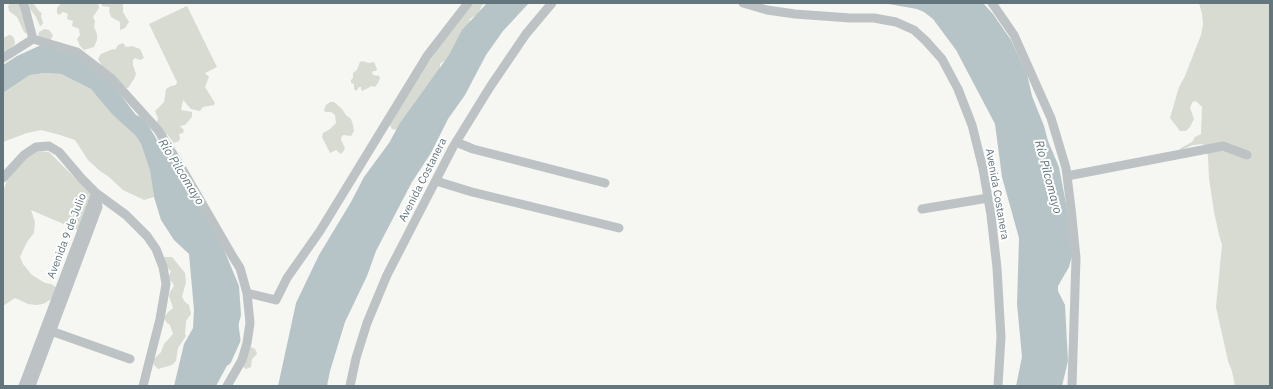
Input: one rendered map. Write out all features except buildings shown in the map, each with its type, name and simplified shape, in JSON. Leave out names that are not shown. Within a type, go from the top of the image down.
[{"type":"street","points":[[23,3],[26,8],[33,39]]},
{"type":"street","points":[[247,293],[276,300],[287,278],[320,231],[428,56],[468,3]]},
{"type":"street","name":"Avenida Costanera","points":[[350,386],[366,322],[388,275],[456,142],[490,87],[526,34],[552,3]]},
{"type":"street","name":"Avenida Costanera","points":[[743,3],[767,10],[795,14],[850,18],[874,18],[896,22],[914,30],[926,40],[942,59],[958,89],[972,125],[983,169],[988,198],[997,268],[1000,337],[998,386]]},
{"type":"street","points":[[992,3],[1014,35],[1051,118],[1066,168],[1076,258],[1072,386]]},
{"type":"street","points":[[3,58],[33,39],[77,52],[111,78],[158,130],[182,167],[240,268],[247,293],[250,323],[247,343],[242,360],[226,386]]},
{"type":"street","points":[[456,142],[473,149],[605,183]]},
{"type":"street","points":[[3,178],[24,155],[36,146],[50,146],[59,152],[96,193],[126,215],[147,236],[156,249],[163,267],[166,284],[160,319],[142,386]]},
{"type":"street","points":[[1067,176],[1223,146],[1247,155]]},
{"type":"street","points":[[436,181],[472,192],[619,228]]},
{"type":"street","name":"Avenida 9 de Julio","points":[[23,386],[30,380],[51,331],[98,207],[96,193]]},
{"type":"street","name":"Avenida 9 de Julio","points":[[30,380],[96,193]]},
{"type":"street","points":[[922,209],[988,198]]},
{"type":"street","points":[[51,331],[130,359]]},
{"type":"shaded area","points":[[10,3],[21,3],[27,31],[26,34],[17,17],[9,11],[8,6]]},
{"type":"shaded area","points":[[30,3],[33,3],[42,13],[41,16],[43,23],[41,26],[30,9]]},
{"type":"shaded area","points":[[61,3],[98,3],[99,8],[93,17],[95,21],[94,27],[97,34],[97,40],[94,47],[84,50],[80,46],[77,39],[80,35],[79,29],[72,26],[73,21],[67,19],[68,14],[63,12],[59,15],[57,13],[57,8]]},
{"type":"shaded area","points":[[101,3],[123,3],[123,12],[129,22],[125,28],[120,30],[120,22],[111,17],[109,11],[110,7],[102,6]]},
{"type":"shaded area","points":[[472,3],[488,3],[482,5],[478,14],[470,19],[469,25],[447,59],[440,64],[440,70],[397,130],[392,129],[389,123],[418,77],[421,75],[422,68],[431,59],[432,54]]},
{"type":"shaded area","points":[[1199,3],[1270,3],[1270,386],[1235,386],[1228,361],[1216,307],[1222,245],[1214,212],[1209,178],[1208,156],[1203,144],[1193,145],[1179,151],[1181,148],[1192,142],[1195,137],[1201,134],[1202,107],[1197,102],[1194,101],[1192,103],[1190,108],[1194,119],[1186,131],[1180,131],[1170,118],[1179,87],[1185,76],[1201,35],[1203,24]]},
{"type":"shaded area","points":[[187,6],[217,67],[205,73],[209,77],[205,87],[215,103],[214,105],[203,107],[200,111],[191,109],[183,100],[181,110],[192,112],[192,117],[185,125],[180,126],[184,130],[183,133],[179,134],[179,141],[174,143],[167,134],[165,136],[156,124],[158,119],[155,111],[164,102],[166,89],[176,85],[177,82],[149,24]]},
{"type":"shaded area","points":[[44,29],[49,30],[53,35],[50,41],[38,37],[39,32]]},
{"type":"shaded area","points":[[9,35],[14,38],[15,44],[3,55],[3,38]]},
{"type":"shaded area","points":[[123,43],[126,47],[132,46],[140,49],[144,58],[140,60],[135,58],[133,60],[136,74],[128,88],[126,88],[103,68],[98,59],[101,54],[113,49],[115,50],[118,45]]},
{"type":"shaded area","points":[[362,61],[369,63],[374,62],[377,69],[372,73],[380,78],[375,87],[372,86],[362,91],[361,87],[359,87],[356,91],[354,89],[354,84],[351,83],[351,80],[353,78],[353,73],[357,70],[360,62]]},
{"type":"shaded area","points":[[45,73],[61,74],[91,89],[135,135],[141,144],[150,171],[154,197],[144,200],[123,190],[88,160],[75,140],[41,130],[27,133],[3,142],[3,93],[30,75]]},
{"type":"shaded area","points":[[330,102],[334,102],[342,109],[351,119],[353,125],[354,131],[351,136],[343,135],[341,138],[345,148],[341,154],[336,150],[330,153],[322,137],[323,133],[336,123],[335,115],[331,112],[325,112],[324,110],[326,105]]},
{"type":"shaded area","points":[[37,151],[49,152],[92,195],[80,231],[31,210],[35,222],[34,233],[27,242],[20,257],[23,264],[32,275],[45,283],[56,287],[55,297],[43,304],[36,305],[28,304],[15,298],[3,306],[3,192],[7,180],[21,163]]},
{"type":"shaded area","points":[[164,257],[172,257],[185,273],[186,282],[182,297],[189,305],[191,314],[186,321],[186,336],[178,348],[176,361],[172,365],[158,369],[154,365],[153,360],[161,352],[164,344],[173,334],[170,325],[164,318],[173,308],[169,296],[174,286],[169,280],[171,271],[167,268]]},
{"type":"shaded area","points":[[251,347],[255,349],[257,354],[252,359],[251,367],[246,369],[242,366],[248,348]]},
{"type":"water","points":[[487,3],[529,3],[503,31],[486,55],[465,95],[448,119],[431,153],[412,182],[376,251],[367,276],[345,322],[327,386],[278,386],[296,303],[319,255],[351,202],[364,177],[389,143],[400,123],[449,55],[462,30]]},
{"type":"water","points":[[883,3],[983,3],[993,14],[1011,40],[1027,74],[1032,96],[1059,167],[1067,209],[1072,256],[1069,267],[1058,286],[1058,291],[1065,305],[1068,361],[1062,386],[1016,386],[1022,357],[1017,304],[1019,238],[1002,177],[995,124],[956,50],[933,19],[917,9]]},
{"type":"water","points":[[41,45],[68,51],[109,80],[136,115],[141,117],[148,125],[185,180],[222,245],[239,286],[241,315],[229,362],[216,386],[174,386],[184,344],[193,328],[194,310],[189,254],[174,240],[161,220],[154,197],[150,171],[141,144],[135,135],[112,114],[91,89],[61,74],[45,73],[30,75],[3,93],[3,65],[17,56]]},
{"type":"waterway","name":"Río Pilcomayo","points":[[226,360],[235,340],[233,325]]}]
